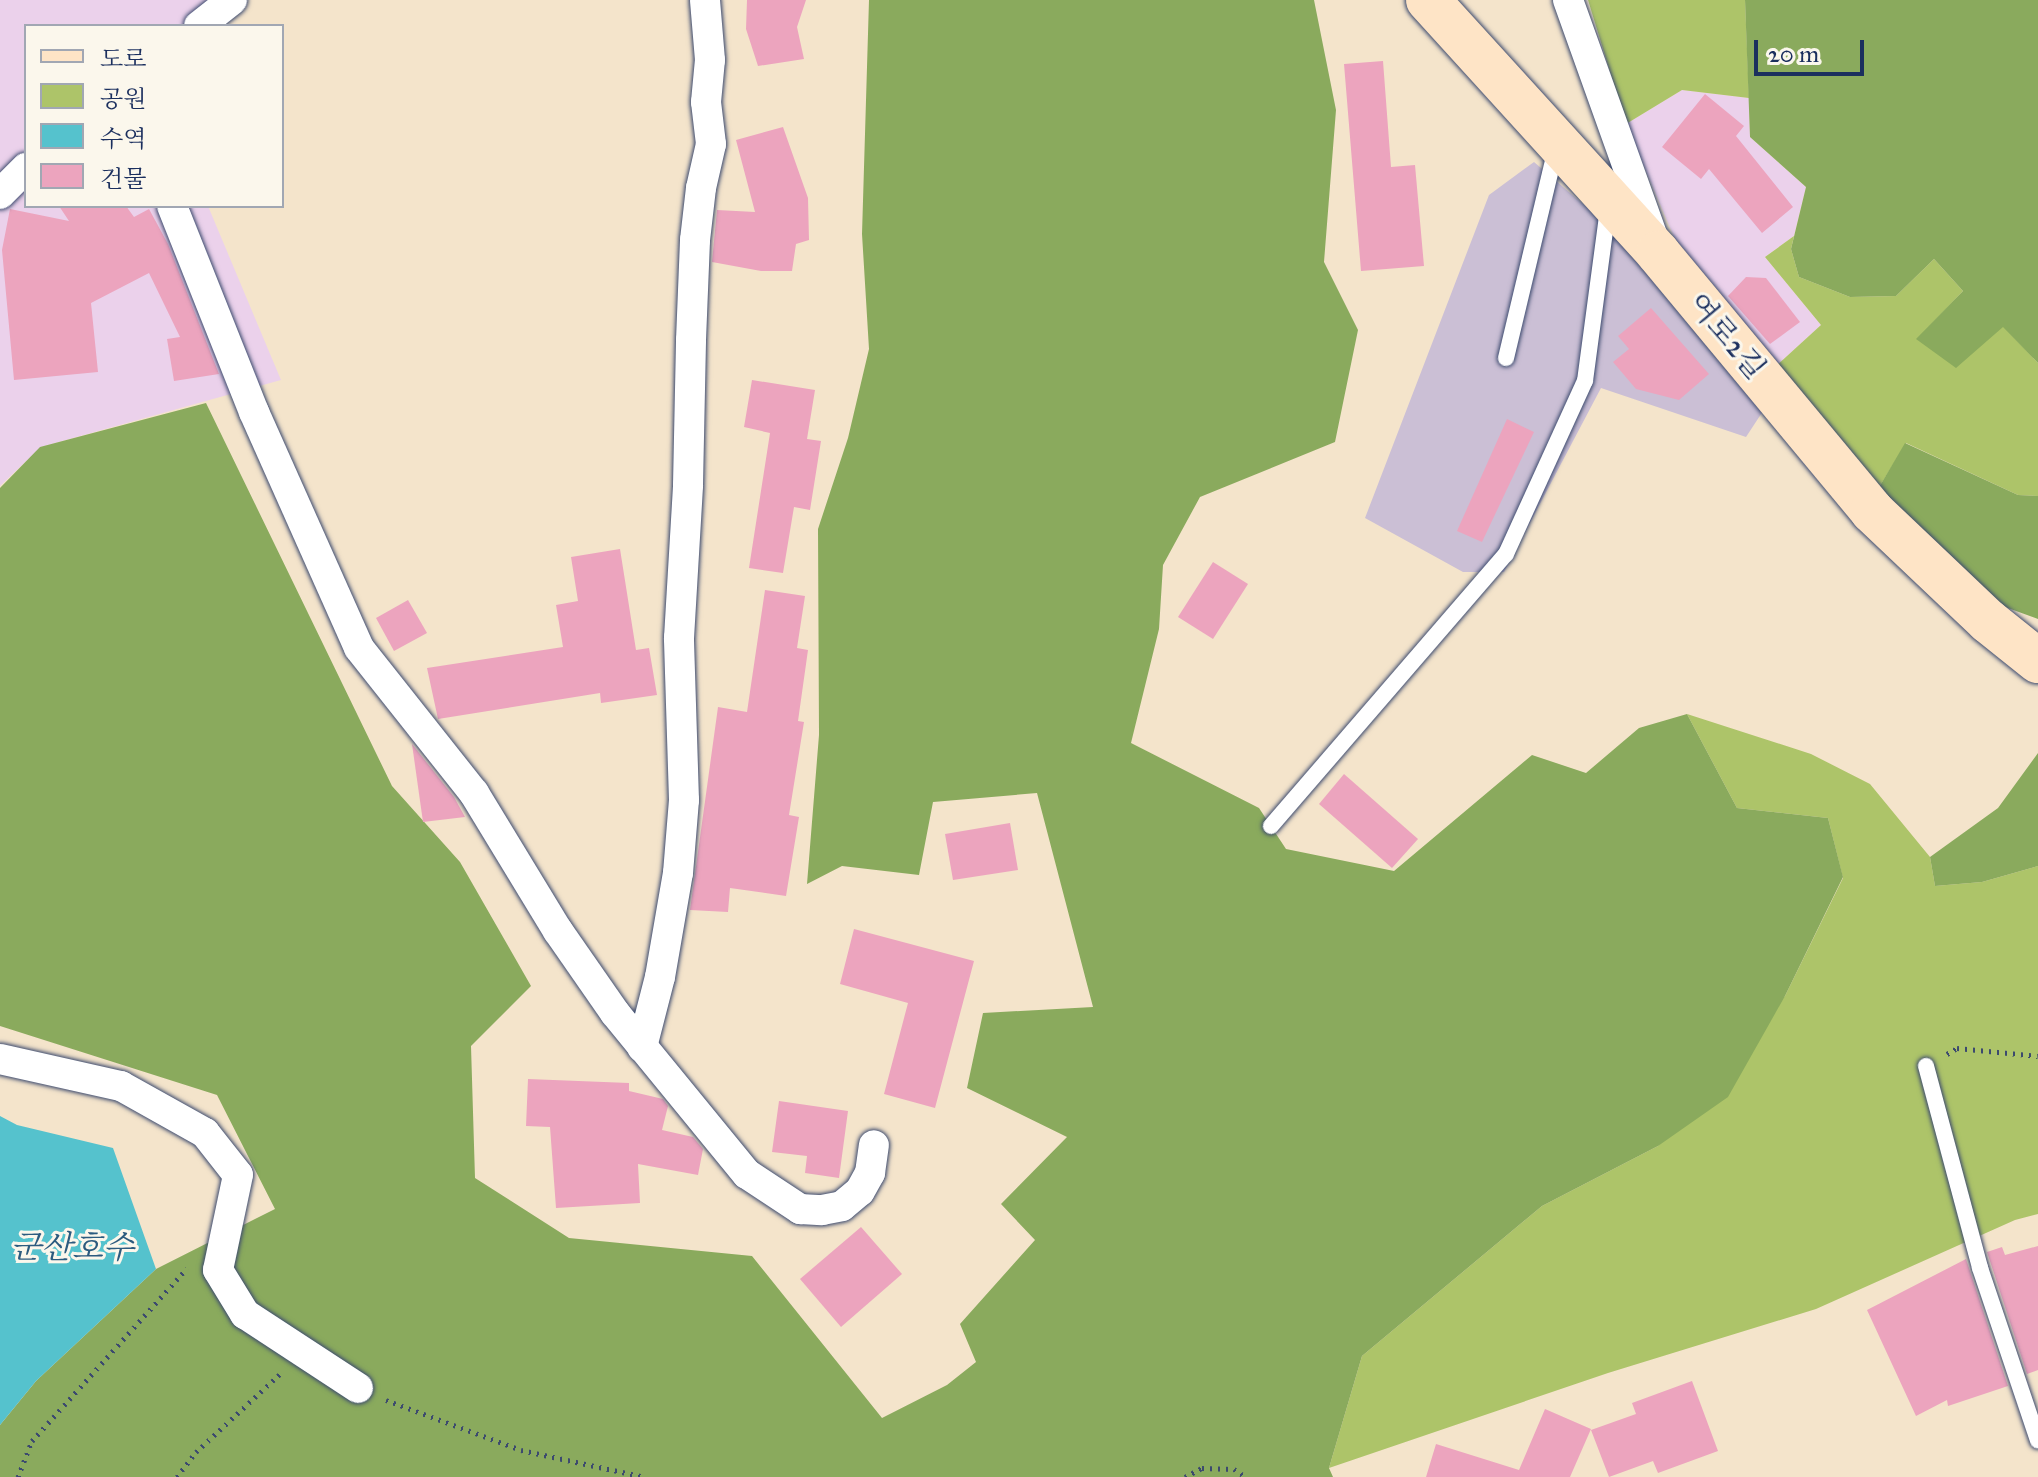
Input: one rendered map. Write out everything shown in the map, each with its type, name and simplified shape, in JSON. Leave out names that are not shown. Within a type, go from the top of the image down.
[{"type":"street","points":[[202,24],[232,0]]},
{"type":"street","points":[[642,1047],[660,977],[676,888],[684,800],[679,638],[688,485],[695,240],[701,188],[711,144],[706,102],[710,60],[705,0]]},
{"type":"street","name":"여로2길","points":[[1428,0],[1658,253],[1872,511],[1988,621],[2038,661]]},
{"type":"street","points":[[1568,0],[1658,253]]},
{"type":"street","points":[[0,194],[24,170]]},
{"type":"street","points":[[173,208],[254,412],[359,648],[474,793],[558,931],[642,1047],[747,1174],[800,1209],[822,1210],[842,1206],[860,1191],[870,1173],[874,1145]]},
{"type":"street","points":[[0,1059],[121,1086],[205,1133],[238,1175],[218,1270],[245,1314],[358,1388]]},
{"type":"lane","points":[[1506,358],[1558,142]]},
{"type":"lane","points":[[1271,826],[1506,554],[1585,381],[1609,199]]},
{"type":"lane","points":[[1926,1066],[1980,1268],[2038,1440]]},
{"type":"path","points":[[1926,1066],[1957,1048],[2038,1056]]},
{"type":"path","points":[[18,1477],[32,1441],[196,1257]]},
{"type":"path","points":[[177,1477],[196,1452],[279,1374],[292,1377]]},
{"type":"path","points":[[358,1388],[424,1416],[521,1450],[645,1477]]},
{"type":"path","points":[[1185,1477],[1202,1468],[1234,1469],[1246,1477]]},
{"type":"shaded area","points":[[0,0],[225,0],[208,24],[24,24],[24,208],[209,208],[281,380],[41,447],[0,486]]},
{"type":"shaded area","points":[[1682,90],[1749,98],[1750,137],[1806,187],[1794,236],[1765,257],[1821,325],[1775,367],[1677,244],[1626,124]]},
{"type":"shaded area","points":[[1534,162],[1620,236],[1767,405],[1746,437],[1601,388],[1504,572],[1463,572],[1365,518],[1489,195]]},
{"type":"green space","points":[[869,0],[1314,0],[1336,110],[1324,262],[1358,330],[1335,442],[1200,497],[1163,565],[1159,629],[1131,743],[1259,808],[1286,849],[1394,871],[1532,755],[1586,773],[1639,728],[1687,714],[1737,808],[1828,818],[1843,877],[1785,996],[1728,1097],[1658,1146],[1542,1206],[1362,1356],[1329,1468],[1333,1477],[0,1477],[0,1425],[36,1381],[156,1269],[275,1209],[217,1095],[0,1026],[0,488],[40,447],[206,403],[392,786],[460,862],[531,986],[471,1046],[475,1178],[569,1238],[752,1256],[882,1418],[947,1385],[976,1362],[960,1324],[1035,1240],[1001,1204],[1067,1137],[967,1088],[983,1013],[1093,1007],[1037,793],[933,802],[919,875],[842,866],[807,884],[819,735],[818,529],[848,438],[869,349],[862,234]]},
{"type":"green space","points":[[1588,0],[1745,0],[1749,98],[1682,90],[1626,124]]},
{"type":"green space","points":[[1745,0],[2038,0],[2038,363],[2003,327],[1956,368],[1916,339],[1963,291],[1934,259],[1896,296],[1850,297],[1799,277],[1791,249],[1806,187],[1750,137]]},
{"type":"green space","points":[[1794,236],[1791,249],[1799,277],[1850,297],[1896,296],[1934,259],[1963,291],[1917,339],[2003,326],[2038,363],[2038,496],[2018,495],[1906,443],[1878,489],[1775,367],[1821,325],[1765,257]]},
{"type":"green space","points":[[1905,443],[2018,495],[2038,496],[2038,619],[1994,603],[1878,489]]},
{"type":"green space","points":[[1687,714],[1811,754],[1870,784],[1930,857],[1935,886],[1982,882],[2038,866],[2038,1214],[2015,1220],[1816,1309],[1608,1373],[1329,1468],[1362,1356],[1542,1206],[1658,1146],[1785,996],[1843,878],[1828,818],[1737,808]]},
{"type":"green space","points":[[2038,753],[2038,866],[1982,882],[1935,886],[1930,857],[1998,808]]},
{"type":"water","name":"군산호수","points":[[0,1116],[17,1125],[113,1148],[156,1269],[36,1381],[0,1425]]},
{"type":"building","points":[[747,0],[806,0],[797,27],[804,59],[758,66],[746,29]]},
{"type":"building","points":[[1383,61],[1391,167],[1415,165],[1424,266],[1361,271],[1344,64]]},
{"type":"building","points":[[1705,94],[1744,126],[1736,136],[1793,207],[1762,233],[1709,169],[1701,179],[1662,147]]},
{"type":"building","points":[[783,127],[808,198],[809,240],[796,244],[792,271],[761,271],[712,262],[717,210],[755,212],[736,140]]},
{"type":"building","points":[[60,208],[127,208],[134,217],[149,209],[168,244],[219,374],[174,381],[167,339],[180,337],[149,273],[91,303],[98,372],[14,380],[2,250],[10,209],[69,221]]},
{"type":"building","points":[[1746,277],[1766,278],[1800,322],[1770,344],[1728,296]]},
{"type":"building","points":[[1651,308],[1709,374],[1679,400],[1636,389],[1613,362],[1629,349],[1618,336]]},
{"type":"building","points":[[752,380],[815,390],[807,439],[821,441],[810,510],[794,507],[783,573],[749,568],[770,433],[744,427]]},
{"type":"building","points":[[1507,419],[1534,432],[1482,542],[1457,531]]},
{"type":"building","points":[[620,549],[636,650],[649,648],[657,695],[601,703],[600,693],[438,719],[427,668],[563,647],[556,605],[578,601],[571,557]]},
{"type":"building","points":[[1213,562],[1248,584],[1213,639],[1178,617]]},
{"type":"building","points":[[765,590],[805,596],[797,648],[808,650],[798,721],[804,722],[789,815],[799,817],[786,896],[730,888],[728,912],[690,910],[718,707],[747,712]]},
{"type":"building","points":[[408,600],[427,633],[394,651],[376,618]]},
{"type":"building","points":[[412,744],[454,797],[465,817],[423,822]]},
{"type":"building","points":[[1344,774],[1418,839],[1392,868],[1319,804]]},
{"type":"building","points":[[1010,823],[1018,870],[953,880],[945,834]]},
{"type":"building","points":[[854,929],[974,961],[935,1108],[884,1094],[908,1003],[840,984]]},
{"type":"building","points":[[528,1079],[629,1083],[629,1091],[663,1099],[668,1106],[662,1130],[693,1137],[703,1149],[698,1175],[638,1164],[640,1203],[556,1208],[550,1127],[526,1126]]},
{"type":"building","points":[[779,1101],[848,1111],[839,1178],[805,1173],[807,1156],[772,1152]]},
{"type":"building","points":[[861,1227],[902,1274],[841,1327],[800,1279]]},
{"type":"building","points":[[2038,1246],[2038,1370],[2027,1374],[1987,1252],[2002,1247],[2005,1255]]},
{"type":"building","points":[[1966,1259],[2008,1386],[1948,1406],[1947,1400],[1916,1416],[1867,1310]]},
{"type":"building","points":[[1692,1381],[1718,1451],[1658,1473],[1653,1461],[1609,1477],[1591,1430],[1636,1414],[1632,1403]]},
{"type":"building","points":[[1545,1409],[1591,1429],[1570,1477],[1426,1477],[1436,1444],[1519,1470]]}]
